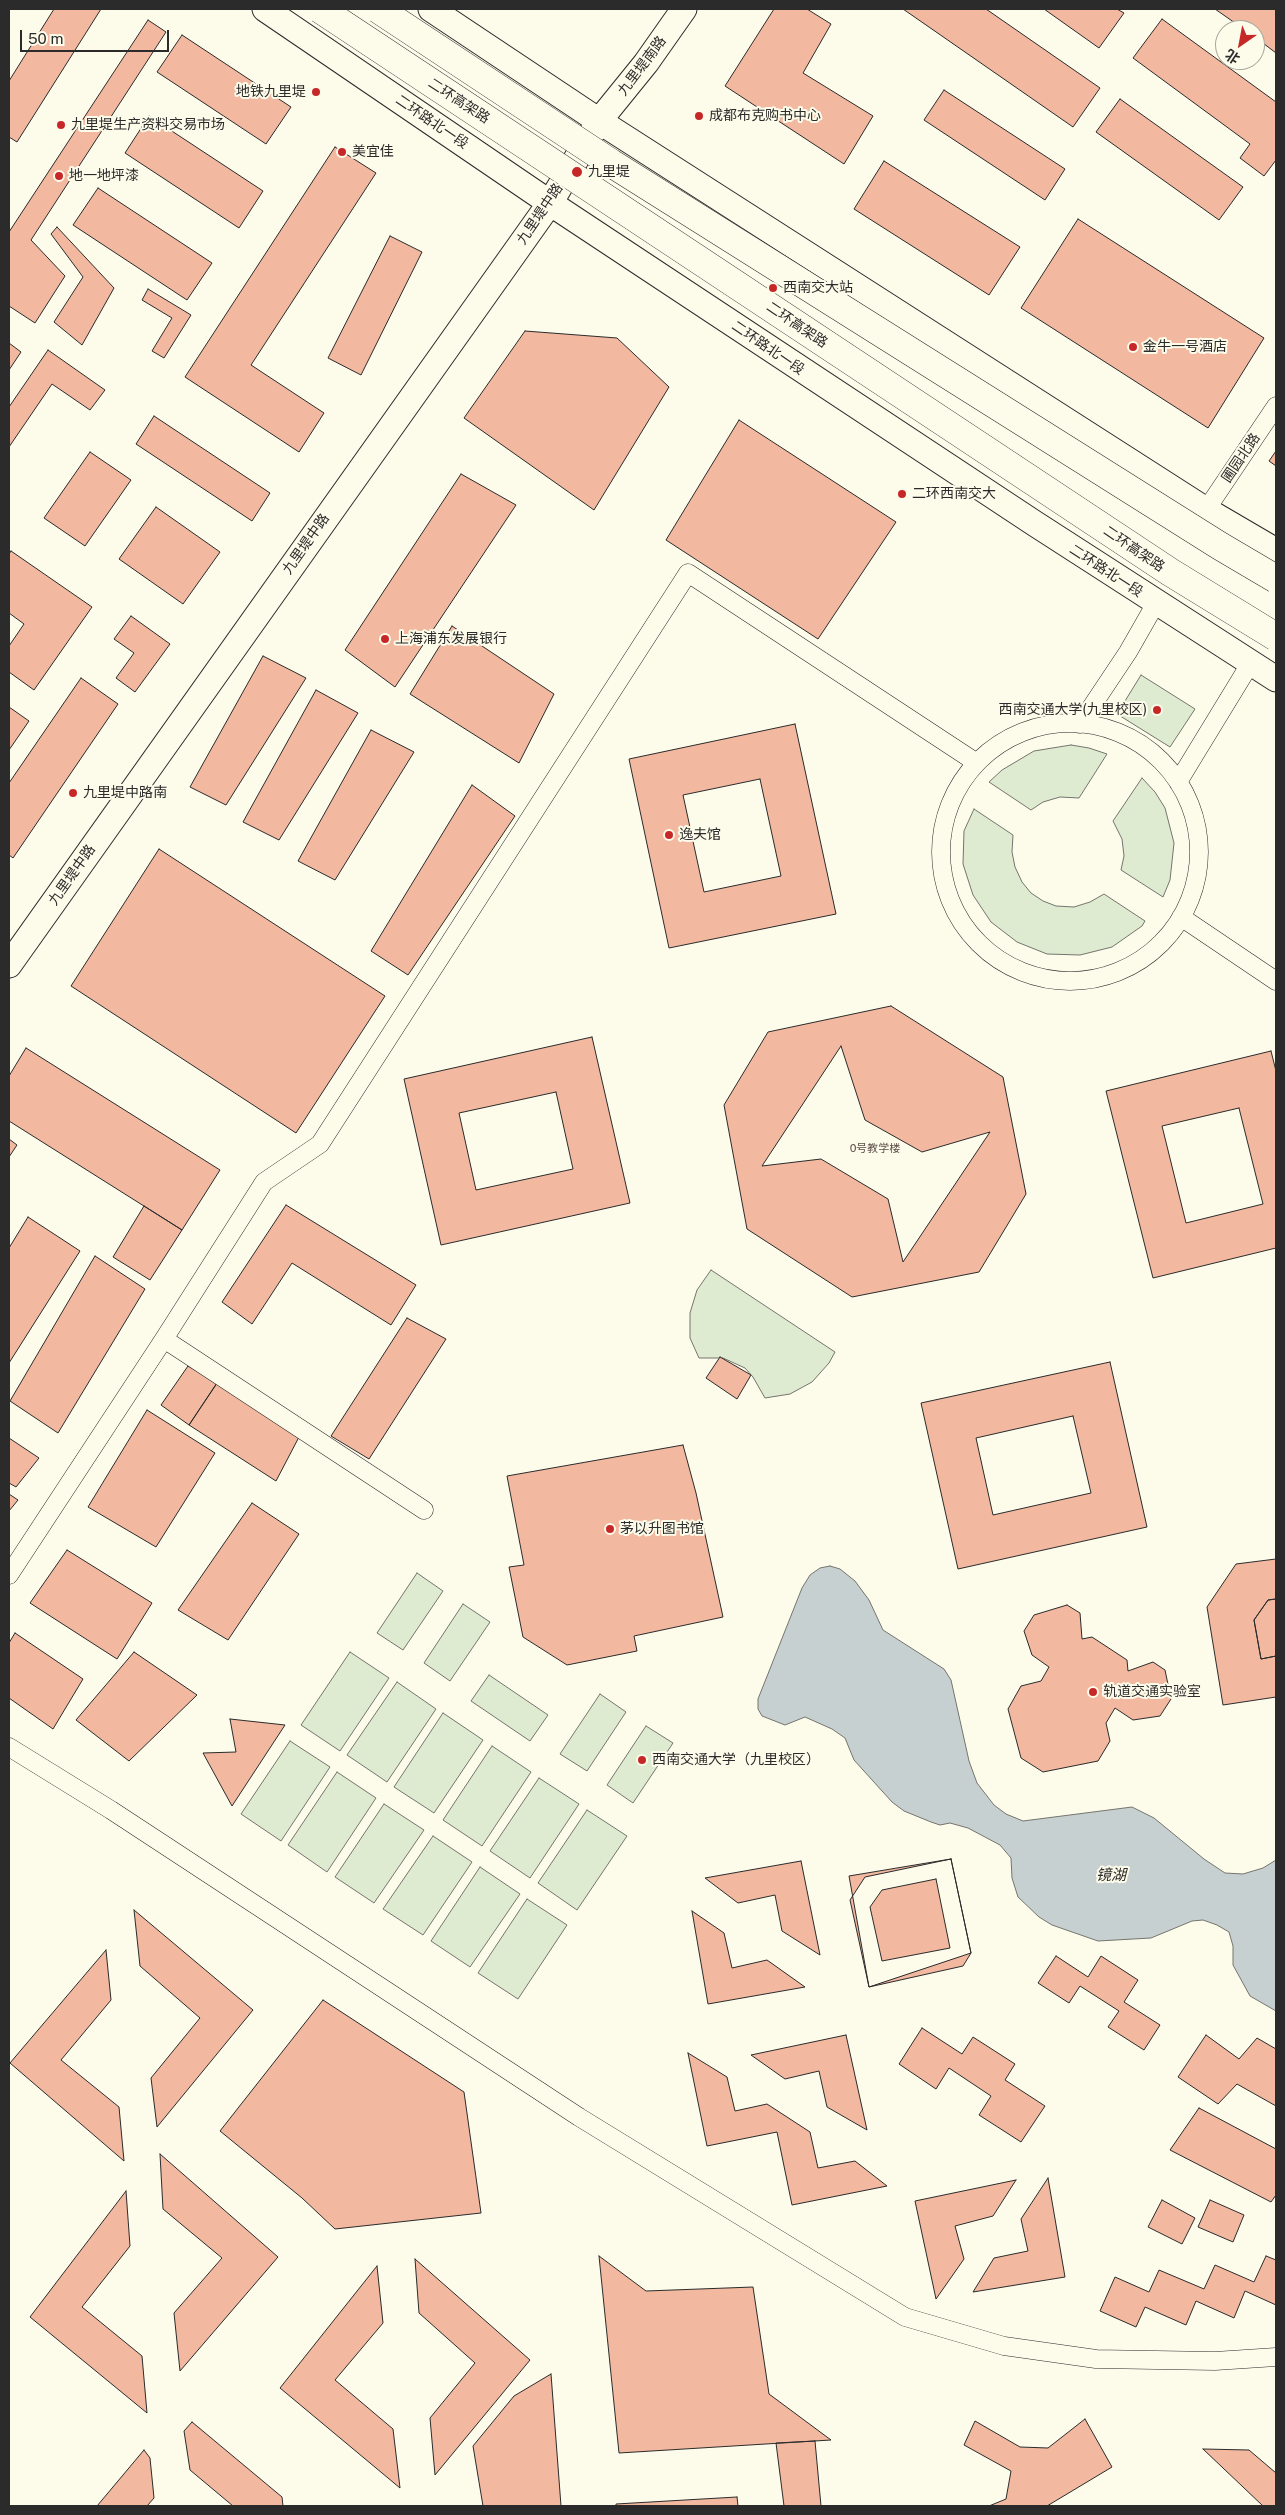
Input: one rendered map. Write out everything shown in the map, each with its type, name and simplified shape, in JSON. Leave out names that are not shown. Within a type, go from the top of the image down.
[{"type":"highway","name":"二环高架路","points":[[320,9],[1170,572],[1276,637]]},
{"type":"highway","points":[[378,9],[611,163],[1220,546],[1276,579]]},
{"type":"main road","name":"二环路北一段","points":[[265,9],[550,203],[1156,603],[1276,679]]},
{"type":"main road","points":[[431,9],[599,121],[1206,510],[1276,551]]},
{"type":"main road","name":"九里堤南路","points":[[599,121],[646,63],[684,9]]},
{"type":"main road","name":"九里堤中路","points":[[9,965],[550,203],[599,121]]},
{"type":"street","name":"圃园北路","points":[[1206,510],[1276,406]]},
{"type":"street","points":[[9,1575],[164,1339],[264,1182],[320,1144],[688,573],[977,763]]},
{"type":"street","points":[[1080,724],[1128,652],[1156,603]]},
{"type":"street","points":[[1178,782],[1250,664]]},
{"type":"street","points":[[1053,724],[1080,724],[1094,725],[1136,740],[1170,770],[1193,809],[1201,853],[1193,897],[1171,936],[1137,965],[1095,980],[1050,981],[1007,966],[975,941],[952,907],[941,868],[942,828],[956,790],[977,763],[1014,735],[1053,724]]},
{"type":"street","points":[[1181,917],[1276,981]]},
{"type":"street","points":[[164,1339],[424,1510]]},
{"type":"street","points":[[9,1747],[111,1810],[579,2117],[905,2317],[1004,2346],[1096,2359],[1215,2361],[1276,2357]]},
{"type":"green space","points":[[1141,675],[1195,709],[1170,747],[1117,714]]},
{"type":"green space","points":[[1071,745],[1107,754],[1079,798],[1060,797],[1043,802],[1031,810],[989,782],[1002,770],[1034,751]]},
{"type":"green space","points":[[1142,778],[1155,792],[1165,808],[1174,843],[1170,880],[1163,897],[1121,870],[1124,856],[1122,839],[1113,821]]},
{"type":"green space","points":[[974,809],[1013,835],[1012,852],[1015,867],[1022,882],[1031,893],[1043,901],[1056,906],[1074,907],[1090,902],[1104,894],[1145,921],[1142,926],[1112,947],[1080,955],[1047,954],[1017,942],[991,922],[973,895],[963,864],[964,831]]},
{"type":"green space","points":[[711,1270],[835,1352],[829,1363],[812,1382],[790,1394],[765,1398],[753,1377],[745,1368],[723,1358],[699,1358],[690,1338],[690,1313],[697,1290]]},
{"type":"green space","points":[[417,1573],[443,1591],[403,1650],[377,1633]]},
{"type":"green space","points":[[463,1604],[490,1622],[450,1681],[424,1663]]},
{"type":"green space","points":[[350,1652],[389,1678],[340,1751],[301,1725]]},
{"type":"green space","points":[[489,1675],[548,1715],[530,1741],[471,1701]]},
{"type":"green space","points":[[397,1682],[436,1709],[387,1782],[347,1755]]},
{"type":"green space","points":[[600,1694],[626,1712],[587,1771],[560,1754]]},
{"type":"green space","points":[[443,1713],[483,1740],[434,1813],[394,1787]]},
{"type":"green space","points":[[646,1726],[673,1743],[633,1803],[607,1785]]},
{"type":"green space","points":[[290,1741],[330,1767],[281,1841],[241,1814]]},
{"type":"green space","points":[[492,1746],[531,1772],[482,1846],[443,1820]]},
{"type":"green space","points":[[337,1772],[376,1798],[327,1872],[288,1845]]},
{"type":"green space","points":[[539,1778],[579,1804],[530,1878],[490,1851]]},
{"type":"green space","points":[[384,1804],[424,1830],[374,1903],[335,1877]]},
{"type":"green space","points":[[587,1810],[627,1836],[577,1910],[538,1883]]},
{"type":"green space","points":[[433,1836],[472,1862],[423,1935],[383,1909]]},
{"type":"green space","points":[[480,1867],[520,1894],[470,1967],[431,1941]]},
{"type":"green space","points":[[527,1899],[567,1925],[518,1999],[478,1973]]},
{"type":"water","name":"镜湖","points":[[830,1566],[840,1569],[855,1581],[869,1600],[883,1630],[944,1669],[951,1680],[969,1761],[977,1783],[994,1805],[1006,1814],[1023,1821],[1132,1807],[1154,1818],[1204,1859],[1225,1873],[1243,1874],[1263,1868],[1276,1860],[1276,2011],[1250,1996],[1233,1965],[1233,1946],[1229,1932],[1217,1925],[1203,1920],[1192,1921],[1151,1938],[1098,1941],[1052,1925],[1039,1917],[1018,1897],[1012,1878],[1011,1858],[1000,1845],[968,1828],[950,1823],[940,1825],[904,1811],[892,1802],[854,1760],[845,1738],[832,1729],[805,1717],[785,1725],[762,1716],[758,1709],[758,1699],[802,1588],[810,1575],[820,1568]]},
{"type":"building","points":[[54,9],[101,9],[17,142],[9,137],[9,81]]},
{"type":"building","points":[[774,9],[807,9],[831,24],[803,73],[873,116],[844,164],[725,86]]},
{"type":"building","points":[[903,9],[986,9],[1100,88],[1073,127]]},
{"type":"building","points":[[1044,9],[1117,9],[1124,13],[1099,48]]},
{"type":"building","points":[[1215,9],[1276,9],[1276,53],[1265,45],[1265,20],[1231,20]]},
{"type":"building","points":[[1162,19],[1215,58],[1215,70],[1232,70],[1276,102],[1276,160],[1264,176],[1240,158],[1250,144],[1133,58]]},
{"type":"building","points":[[148,20],[166,32],[31,240],[65,276],[35,323],[9,306],[9,232]]},
{"type":"building","points":[[182,35],[291,107],[266,144],[157,72]]},
{"type":"building","points":[[944,90],[1065,169],[1045,200],[924,120]]},
{"type":"building","points":[[1120,99],[1243,187],[1219,220],[1096,132]]},
{"type":"building","points":[[149,116],[263,191],[239,228],[125,153]]},
{"type":"building","points":[[335,147],[376,173],[251,365],[324,413],[299,452],[185,377]]},
{"type":"building","points":[[884,161],[1020,247],[989,295],[854,209]]},
{"type":"building","points":[[98,188],[212,263],[187,300],[73,225]]},
{"type":"building","points":[[1078,219],[1264,338],[1208,428],[1021,308]]},
{"type":"building","points":[[57,227],[114,288],[82,345],[54,322],[83,277],[51,234]]},
{"type":"building","points":[[390,236],[422,252],[361,375],[328,358]]},
{"type":"building","points":[[148,289],[191,315],[164,358],[152,351],[172,318],[142,300]]},
{"type":"building","points":[[525,331],[617,338],[669,387],[594,510],[464,418]]},
{"type":"building","points":[[9,343],[21,352],[9,370]]},
{"type":"building","points":[[48,350],[105,390],[90,410],[52,384],[9,447],[9,407]]},
{"type":"building","points":[[154,416],[270,493],[252,521],[136,444]]},
{"type":"building","points":[[739,420],[896,522],[818,639],[666,540]]},
{"type":"building","points":[[1276,451],[1276,466],[1269,461]]},
{"type":"building","points":[[90,452],[131,480],[85,546],[44,518]]},
{"type":"building","points":[[461,474],[516,505],[395,687],[345,650]]},
{"type":"building","points":[[156,507],[220,552],[183,604],[119,559]]},
{"type":"building","points":[[11,551],[92,607],[34,690],[9,672],[9,646],[24,624],[9,613],[9,554]]},
{"type":"building","points":[[131,616],[170,644],[135,692],[116,678],[134,653],[114,639]]},
{"type":"building","points":[[452,626],[554,694],[519,763],[410,694]]},
{"type":"building","points":[[263,656],[306,678],[226,805],[190,787]]},
{"type":"building","points":[[81,678],[118,704],[13,858],[9,855],[9,783]]},
{"type":"building","points":[[316,690],[358,713],[279,840],[243,822]]},
{"type":"building","points":[[9,707],[29,721],[9,750]]},
{"type":"building","name":"逸夫馆","points":[[795,724],[836,914],[669,948],[629,759]],"holes":[[[760,779],[781,876],[704,892],[683,795]]]},
{"type":"building","points":[[371,730],[414,752],[335,880],[298,861]]},
{"type":"building","points":[[472,785],[515,816],[408,975],[371,951]]},
{"type":"building","points":[[159,849],[385,996],[296,1133],[71,986]]},
{"type":"building","points":[[891,1006],[1003,1077],[1026,1194],[979,1272],[852,1297],[747,1229],[724,1105],[768,1032]]},
{"type":"building","points":[[592,1037],[630,1203],[441,1245],[404,1079]],"holes":[[[556,1092],[573,1169],[476,1190],[459,1113]]]},
{"type":"building","points":[[841,1046],[865,1120],[922,1152],[990,1132],[903,1262],[888,1199],[821,1159],[762,1166]]},
{"type":"building","points":[[26,1048],[220,1170],[182,1230],[9,1121],[9,1076]]},
{"type":"building","points":[[1271,1051],[1276,1071],[1276,1248],[1153,1278],[1106,1091]],"holes":[[[1239,1108],[1263,1204],[1186,1223],[1162,1126]]]},
{"type":"building","points":[[9,1139],[17,1145],[9,1157]]},
{"type":"building","points":[[286,1205],[416,1285],[391,1325],[292,1263],[252,1324],[222,1302]]},
{"type":"building","points":[[144,1206],[182,1230],[150,1280],[113,1257]]},
{"type":"building","points":[[28,1217],[80,1251],[9,1363],[9,1248]]},
{"type":"building","points":[[95,1256],[145,1289],[58,1433],[10,1401]]},
{"type":"building","points":[[407,1318],[446,1339],[369,1459],[331,1436]]},
{"type":"building","points":[[720,1357],[751,1375],[737,1399],[706,1378]]},
{"type":"building","points":[[1110,1362],[1147,1527],[958,1569],[921,1403]],"holes":[[[1073,1416],[1091,1493],[993,1515],[976,1438]]]},
{"type":"building","points":[[188,1366],[217,1383],[189,1425],[161,1405]]},
{"type":"building","points":[[217,1383],[299,1437],[276,1481],[189,1425]]},
{"type":"building","points":[[147,1410],[215,1453],[156,1547],[88,1507]]},
{"type":"building","points":[[9,1438],[39,1458],[16,1487],[9,1483]]},
{"type":"building","name":"茅以升图书馆","points":[[683,1445],[696,1493],[723,1617],[634,1636],[637,1651],[567,1665],[523,1637],[509,1567],[524,1565],[507,1476]]},
{"type":"building","points":[[9,1494],[18,1500],[9,1511]]},
{"type":"building","points":[[252,1503],[299,1534],[228,1640],[178,1610]]},
{"type":"building","points":[[67,1550],[152,1603],[117,1659],[30,1603]]},
{"type":"building","points":[[1276,1559],[1276,1599],[1268,1600],[1254,1620],[1261,1659],[1276,1656],[1276,1697],[1223,1705],[1207,1607],[1236,1564]]},
{"type":"building","points":[[1276,1599],[1276,1656],[1261,1659],[1254,1620],[1268,1600]]},
{"type":"building","name":"轨道交通实验室","points":[[1067,1605],[1080,1613],[1082,1639],[1092,1637],[1127,1660],[1128,1671],[1153,1662],[1165,1670],[1171,1699],[1160,1716],[1133,1720],[1115,1708],[1106,1723],[1110,1741],[1098,1761],[1043,1772],[1021,1758],[1008,1709],[1021,1686],[1041,1681],[1049,1667],[1032,1655],[1024,1631],[1034,1615]]},
{"type":"building","points":[[15,1633],[83,1679],[53,1729],[9,1698],[9,1643]]},
{"type":"building","points":[[134,1652],[197,1695],[129,1761],[76,1720]]},
{"type":"building","points":[[230,1719],[285,1725],[232,1806],[203,1753],[236,1752]]},
{"type":"building","points":[[951,1859],[971,1953],[963,1966],[869,1987],[850,1900],[865,1877]],"holes":[[[936,1879],[950,1948],[882,1961],[870,1907],[882,1890]]]},
{"type":"building","points":[[951,1859],[971,1953],[869,1987],[849,1876]]},
{"type":"building","points":[[801,1861],[820,1955],[782,1931],[775,1895],[738,1903],[705,1878]]},
{"type":"building","points":[[134,1910],[253,2010],[157,2127],[151,2078],[200,2018],[140,1966]]},
{"type":"building","points":[[692,1911],[724,1933],[732,1968],[767,1960],[805,1987],[708,2004]]},
{"type":"building","points":[[106,1950],[111,2000],[61,2060],[119,2107],[124,2161],[10,2063]]},
{"type":"building","points":[[1056,1956],[1088,1977],[1101,1956],[1138,1980],[1124,2002],[1160,2025],[1144,2050],[1108,2027],[1119,2011],[1080,1986],[1069,2003],[1038,1983]]},
{"type":"building","points":[[323,2000],[464,2092],[481,2213],[335,2229],[302,2198],[220,2131]]},
{"type":"building","points":[[922,2028],[962,2054],[973,2037],[1015,2064],[1005,2080],[1045,2106],[1021,2142],[979,2115],[991,2096],[949,2068],[936,2089],[899,2064]]},
{"type":"building","points":[[846,2035],[867,2130],[827,2107],[819,2071],[785,2079],[751,2055]]},
{"type":"building","points":[[1206,2035],[1239,2059],[1257,2038],[1276,2049],[1276,2106],[1237,2084],[1218,2104],[1178,2077]]},
{"type":"building","points":[[688,2053],[727,2077],[735,2111],[767,2104],[810,2132],[818,2168],[855,2161],[887,2186],[792,2205],[777,2132],[707,2146]]},
{"type":"building","points":[[1199,2108],[1276,2149],[1276,2195],[1271,2202],[1170,2150]]},
{"type":"building","points":[[160,2154],[278,2257],[180,2371],[174,2313],[222,2258],[163,2209]]},
{"type":"building","points":[[1048,2178],[1065,2277],[973,2292],[994,2258],[1028,2251],[1021,2219]]},
{"type":"building","points":[[1016,2180],[993,2216],[955,2226],[964,2259],[936,2299],[915,2201]]},
{"type":"building","points":[[126,2191],[130,2246],[82,2307],[142,2356],[147,2413],[30,2317]]},
{"type":"building","points":[[1162,2200],[1195,2218],[1182,2244],[1148,2227]]},
{"type":"building","points":[[1210,2200],[1244,2215],[1233,2242],[1198,2227]]},
{"type":"building","points":[[599,2256],[646,2291],[753,2287],[769,2394],[831,2440],[619,2453]]},
{"type":"building","points":[[1266,2256],[1276,2260],[1276,2305],[1245,2291],[1234,2318],[1196,2301],[1186,2325],[1145,2307],[1136,2327],[1100,2311],[1115,2277],[1149,2292],[1159,2270],[1204,2289],[1215,2265],[1254,2282]]},
{"type":"building","points":[[415,2259],[530,2360],[435,2475],[430,2418],[475,2363],[419,2313]]},
{"type":"building","points":[[377,2266],[383,2323],[335,2380],[393,2429],[400,2488],[280,2388]]},
{"type":"building","points":[[551,2374],[561,2506],[483,2506],[473,2446],[514,2396]]},
{"type":"building","points":[[1085,2419],[1112,2467],[1047,2506],[989,2506],[1006,2499],[1011,2471],[964,2445],[975,2421],[1020,2447],[1048,2448]]},
{"type":"building","points":[[192,2422],[282,2497],[283,2506],[233,2506],[190,2470],[184,2431]]},
{"type":"building","points":[[815,2441],[821,2506],[784,2506],[776,2443]]},
{"type":"building","points":[[1203,2449],[1249,2450],[1276,2473],[1276,2506],[1263,2506]]},
{"type":"building","points":[[144,2450],[150,2458],[154,2498],[147,2506],[97,2506]]},
{"type":"building","points":[[737,2497],[738,2506],[616,2506],[616,2504]]},
{"type":"place","name":"地铁九里堤","points":[[316,92]]},
{"type":"place","name":"成都布克购书中心","points":[[699,116]]},
{"type":"place","name":"九里堤生产资料交易市场","points":[[61,125]]},
{"type":"place","name":"美宜佳","points":[[342,152]]},
{"type":"place","name":"九里堤","points":[[577,172]]},
{"type":"place","name":"地一地坪漆","points":[[59,176]]},
{"type":"place","name":"西南交大站","points":[[773,288]]},
{"type":"place","name":"金牛一号酒店","points":[[1133,347]]},
{"type":"place","name":"二环西南交大","points":[[902,494]]},
{"type":"place","name":"上海浦东发展银行","points":[[385,639]]},
{"type":"place","name":"西南交通大学(九里校区)","points":[[1157,710]]},
{"type":"place","name":"九里堤中路南","points":[[73,793]]},
{"type":"place","name":"逸夫馆","points":[[669,835]]},
{"type":"place","name":"茅以升图书馆","points":[[610,1529]]},
{"type":"place","name":"轨道交通实验室","points":[[1093,1692]]},
{"type":"place","name":"西南交通大学（九里校区）","points":[[642,1760]]}]
